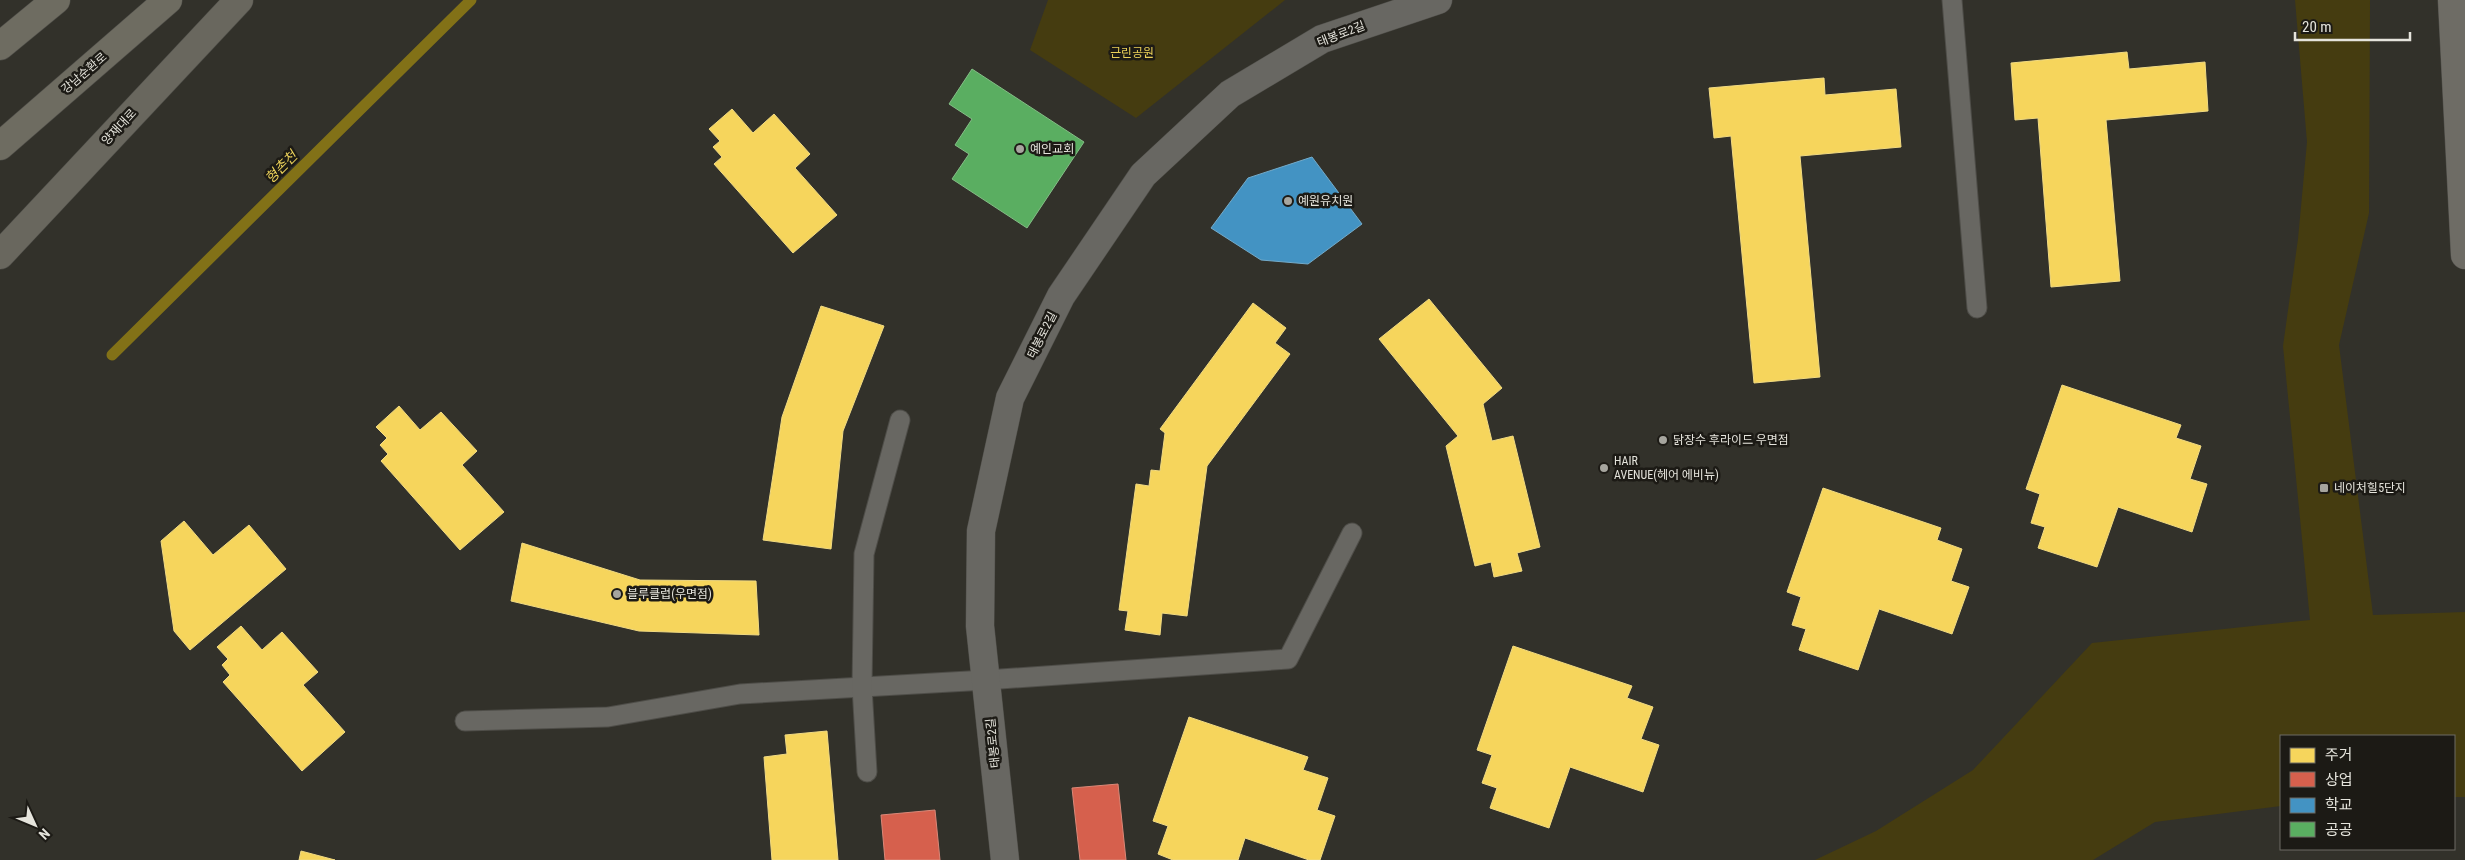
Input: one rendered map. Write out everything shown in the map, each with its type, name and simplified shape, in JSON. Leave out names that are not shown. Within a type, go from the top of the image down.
[{"type":"highway","points":[[2,44],[56,0]]},
{"type":"highway","name":"강남순환로","points":[[0,146],[168,0]]},
{"type":"highway","points":[[0,153],[64,89]]},
{"type":"main road","name":"양재대로","points":[[0,255],[239,0]]},
{"type":"street","name":"태봉로2길","points":[[1005,860],[980,626],[981,531],[1010,398],[1067,288],[1143,175],[1230,94],[1322,39],[1438,0]]},
{"type":"street","points":[[2452,0],[2465,255]]},
{"type":"lane","points":[[1952,0],[1978,308]]},
{"type":"lane","points":[[867,772],[862,687],[864,554],[900,420]]},
{"type":"lane","points":[[465,721],[608,717],[740,694],[986,680],[1288,659],[1352,533]]},
{"type":"green space","name":"근린공원","points":[[1048,0],[1285,0],[1136,118],[1030,50]]},
{"type":"green space","points":[[2295,0],[2370,0],[2369,213],[2339,345],[2373,615],[2465,612],[2465,797],[2455,797],[2455,735],[2280,735],[2280,806],[2155,822],[2093,860],[1815,860],[1876,831],[1973,770],[2092,643],[2310,620],[2283,346],[2298,239],[2307,142]]},
{"type":"building: 주거","points":[[2127,52],[2129,69],[2205,62],[2208,111],[2106,120],[2120,281],[2051,287],[2038,118],[2015,120],[2011,63]]},
{"type":"building: 주거","points":[[1824,78],[1825,95],[1896,89],[1901,147],[1800,156],[1820,377],[1754,383],[1731,136],[1714,138],[1709,88]]},
{"type":"building: 주거","points":[[732,109],[753,133],[774,114],[810,154],[795,168],[837,215],[793,253],[714,164],[722,157],[713,147],[720,141],[709,129]]},
{"type":"building: 주거","points":[[1429,299],[1502,388],[1483,404],[1492,441],[1513,436],[1540,547],[1517,553],[1522,571],[1494,577],[1491,562],[1475,566],[1446,446],[1458,436],[1379,339]]},
{"type":"building: 주거","points":[[1253,303],[1286,328],[1275,343],[1290,354],[1207,466],[1187,616],[1162,613],[1160,635],[1125,630],[1128,611],[1119,610],[1136,484],[1149,486],[1151,470],[1160,471],[1165,433],[1160,429]]},
{"type":"building: 주거","points":[[821,306],[884,326],[843,431],[831,549],[763,540],[782,417]]},
{"type":"building: 주거","points":[[2062,385],[2181,425],[2176,438],[2201,446],[2190,479],[2207,484],[2192,532],[2118,507],[2097,567],[2038,548],[2045,527],[2031,523],[2040,494],[2026,489]]},
{"type":"building: 주거","points":[[399,406],[420,430],[441,412],[477,451],[462,465],[504,512],[460,550],[381,461],[388,454],[380,445],[387,438],[376,427]]},
{"type":"building: 주거","points":[[1823,488],[1941,528],[1937,540],[1962,549],[1951,581],[1969,587],[1952,634],[1879,609],[1858,670],[1799,650],[1806,629],[1792,625],[1801,597],[1787,592]]},
{"type":"building: 주거","points":[[184,521],[213,555],[249,525],[286,569],[190,650],[174,631],[161,541]]},
{"type":"building: 주거","points":[[522,543],[640,580],[756,581],[759,635],[639,631],[511,601]]},
{"type":"building: 주거","points":[[241,626],[262,650],[282,632],[318,672],[303,685],[345,732],[302,771],[223,682],[230,675],[222,665],[228,659],[217,647]]},
{"type":"building: 주거","points":[[1513,646],[1632,686],[1627,698],[1653,707],[1641,739],[1659,745],[1643,792],[1570,767],[1549,828],[1490,808],[1497,788],[1482,783],[1492,755],[1477,750]]},
{"type":"building: 주거","points":[[1189,717],[1308,757],[1303,770],[1328,778],[1317,810],[1335,816],[1320,860],[1309,860],[1245,838],[1238,860],[1173,860],[1158,854],[1168,826],[1153,821]]},
{"type":"building: 주거","points":[[827,731],[838,860],[772,860],[764,757],[787,754],[785,735]]},
{"type":"building: 주거","points":[[301,851],[335,860],[299,860]]},
{"type":"building: 상업","points":[[1118,784],[1126,860],[1080,860],[1072,788]]},
{"type":"building: 상업","points":[[935,810],[940,860],[885,860],[881,815]]},
{"type":"building: 학교","name":"예원유치원","points":[[1312,157],[1362,224],[1308,264],[1261,260],[1211,228],[1248,178]]},
{"type":"building: 공공","name":"예인교회","points":[[972,69],[1084,142],[1027,228],[952,179],[969,154],[955,145],[972,119],[949,104]]},
{"type":"waterway","name":"형촌천","points":[[112,355],[471,0]]},
{"type":"place","name":"예인교회","points":[[1020,149]]},
{"type":"place","name":"예원유치원","points":[[1288,201]]},
{"type":"place","name":"닭장수 후라이드 우면점","points":[[1663,440]]},
{"type":"place","name":"HAIR AVENUE(헤어 에비뉴)","points":[[1604,468]]},
{"type":"place","name":"네이처힐5단지","points":[[2324,488]]},
{"type":"place","name":"블루클럽(우면점)","points":[[617,594]]}]
